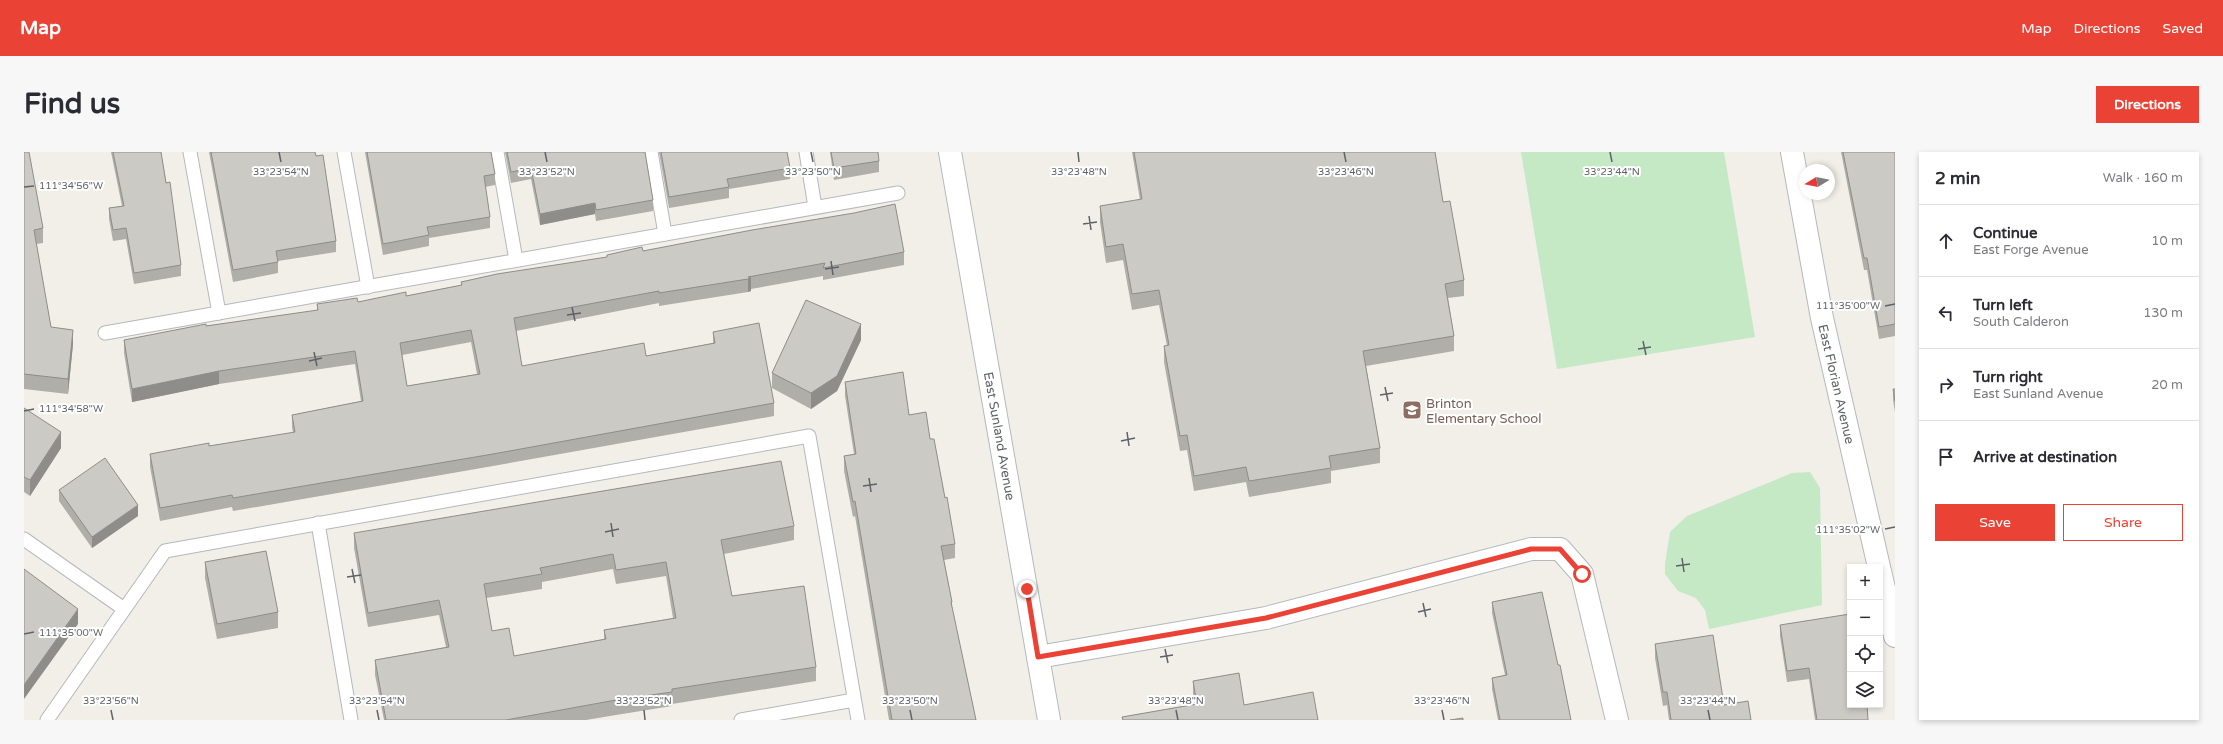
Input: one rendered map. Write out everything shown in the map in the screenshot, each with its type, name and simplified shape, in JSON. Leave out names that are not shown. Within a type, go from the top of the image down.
[{"type":"street","name":"East Sunland Avenue","points":[[950,152],[1049,720]]},
{"type":"street","name":"East Florian Avenue","points":[[1792,152],[1822,318],[1878,564]]},
{"type":"street","points":[[1038,657],[1266,618],[1531,549],[1560,549],[1582,574],[1617,720]]},
{"type":"street","points":[[1883,584],[1895,636]]},
{"type":"lane","points":[[190,152],[219,313]]},
{"type":"lane","points":[[344,152],[368,287]]},
{"type":"lane","points":[[498,152],[516,260]]},
{"type":"lane","points":[[651,152],[665,234]]},
{"type":"lane","points":[[806,152],[816,207]]},
{"type":"lane","points":[[105,332],[898,193]]},
{"type":"lane","points":[[47,720],[165,551],[809,436],[858,720]]},
{"type":"lane","points":[[318,523],[351,720]]},
{"type":"lane","points":[[24,539],[124,609]]},
{"type":"lane","points":[[741,720],[854,700]]},
{"type":"green space","points":[[1521,152],[1724,152],[1755,337],[1557,369]]},
{"type":"green space","points":[[1810,472],[1820,488],[1822,605],[1709,629],[1705,610],[1696,598],[1678,591],[1665,574],[1670,532],[1687,516],[1792,473]]},
{"type":"building","points":[[24,152],[29,152],[43,228],[34,230],[51,327],[73,330],[68,379],[24,374]]},
{"type":"building","points":[[113,152],[161,152],[166,183],[170,182],[181,265],[134,273],[126,228],[113,230],[109,208],[124,206]]},
{"type":"building","points":[[211,152],[315,152],[316,156],[323,155],[336,241],[276,251],[278,262],[233,270]]},
{"type":"building","points":[[367,152],[491,152],[495,174],[484,176],[490,217],[427,227],[429,235],[383,244]]},
{"type":"building","points":[[507,152],[645,152],[653,200],[596,210],[595,203],[540,214],[531,168],[511,172]]},
{"type":"building","points":[[661,152],[787,152],[790,168],[727,179],[729,187],[669,197]]},
{"type":"building","points":[[831,152],[878,152],[879,161],[834,168]]},
{"type":"building","points":[[1134,152],[1435,152],[1443,202],[1450,201],[1464,280],[1445,284],[1454,336],[1363,351],[1380,448],[1329,456],[1331,468],[1249,481],[1246,467],[1194,476],[1187,435],[1180,436],[1164,346],[1169,345],[1159,290],[1132,294],[1123,244],[1106,247],[1100,206],[1142,199]]},
{"type":"building","points":[[1843,152],[1895,152],[1895,324],[1879,327],[1867,258],[1864,258]]},
{"type":"building","points":[[895,204],[904,252],[823,268],[825,263],[748,277],[751,278],[748,279],[659,293],[659,291],[514,318],[522,366],[644,343],[646,356],[715,343],[713,332],[759,323],[774,403],[493,454],[233,498],[232,495],[160,508],[150,454],[209,443],[209,446],[295,432],[292,415],[363,401],[355,351],[219,371],[132,389],[124,340],[206,324],[206,326],[318,310],[317,304],[357,298],[358,302],[406,292],[406,296],[462,285],[461,282],[497,274],[607,257],[607,255],[642,247],[643,251],[752,230],[854,213]],"holes":[[[471,330],[480,374],[407,386],[400,343]]]},
{"type":"building","points":[[806,300],[861,324],[837,376],[811,393],[772,373]]},
{"type":"building","points":[[903,372],[909,415],[926,412],[930,439],[934,439],[945,498],[947,497],[955,544],[941,546],[951,602],[976,720],[892,720],[855,501],[853,502],[844,456],[856,454],[845,382]]},
{"type":"building","points":[[1893,389],[1895,389],[1895,401]]},
{"type":"building","points":[[24,408],[61,432],[30,480],[24,477]]},
{"type":"building","points":[[105,458],[138,505],[92,537],[59,490]]},
{"type":"building","points":[[781,461],[794,526],[721,540],[732,596],[804,586],[816,667],[672,689],[672,692],[616,700],[506,720],[386,720],[375,660],[449,647],[439,600],[368,613],[354,533]],"holes":[[[613,554],[616,570],[666,562],[676,618],[604,630],[606,639],[514,656],[509,628],[492,631],[484,584],[542,574],[540,568]]]},
{"type":"building","points":[[266,551],[278,612],[217,624],[205,562]]},
{"type":"building","points":[[24,569],[78,609],[24,685]]},
{"type":"building","points":[[1542,592],[1558,665],[1560,665],[1571,720],[1500,720],[1492,678],[1507,675],[1492,602]]},
{"type":"building","points":[[1847,614],[1847,708],[1867,708],[1868,720],[1817,720],[1809,668],[1787,671],[1780,625]]},
{"type":"building","points":[[1713,635],[1724,705],[1748,701],[1751,720],[1671,720],[1667,692],[1663,692],[1655,644]]},
{"type":"building","points":[[1239,673],[1244,705],[1313,692],[1318,720],[1123,720],[1122,717],[1197,704],[1193,681]]},
{"type":"building","points":[[1463,718],[1463,720],[1450,720]]},
{"type":"place","name":"Brinton Elementary School","points":[[1412,410]]},
{"type":"route","points":[[1027,589],[1038,657],[1266,618],[1531,549],[1560,549],[1582,574]]}]
